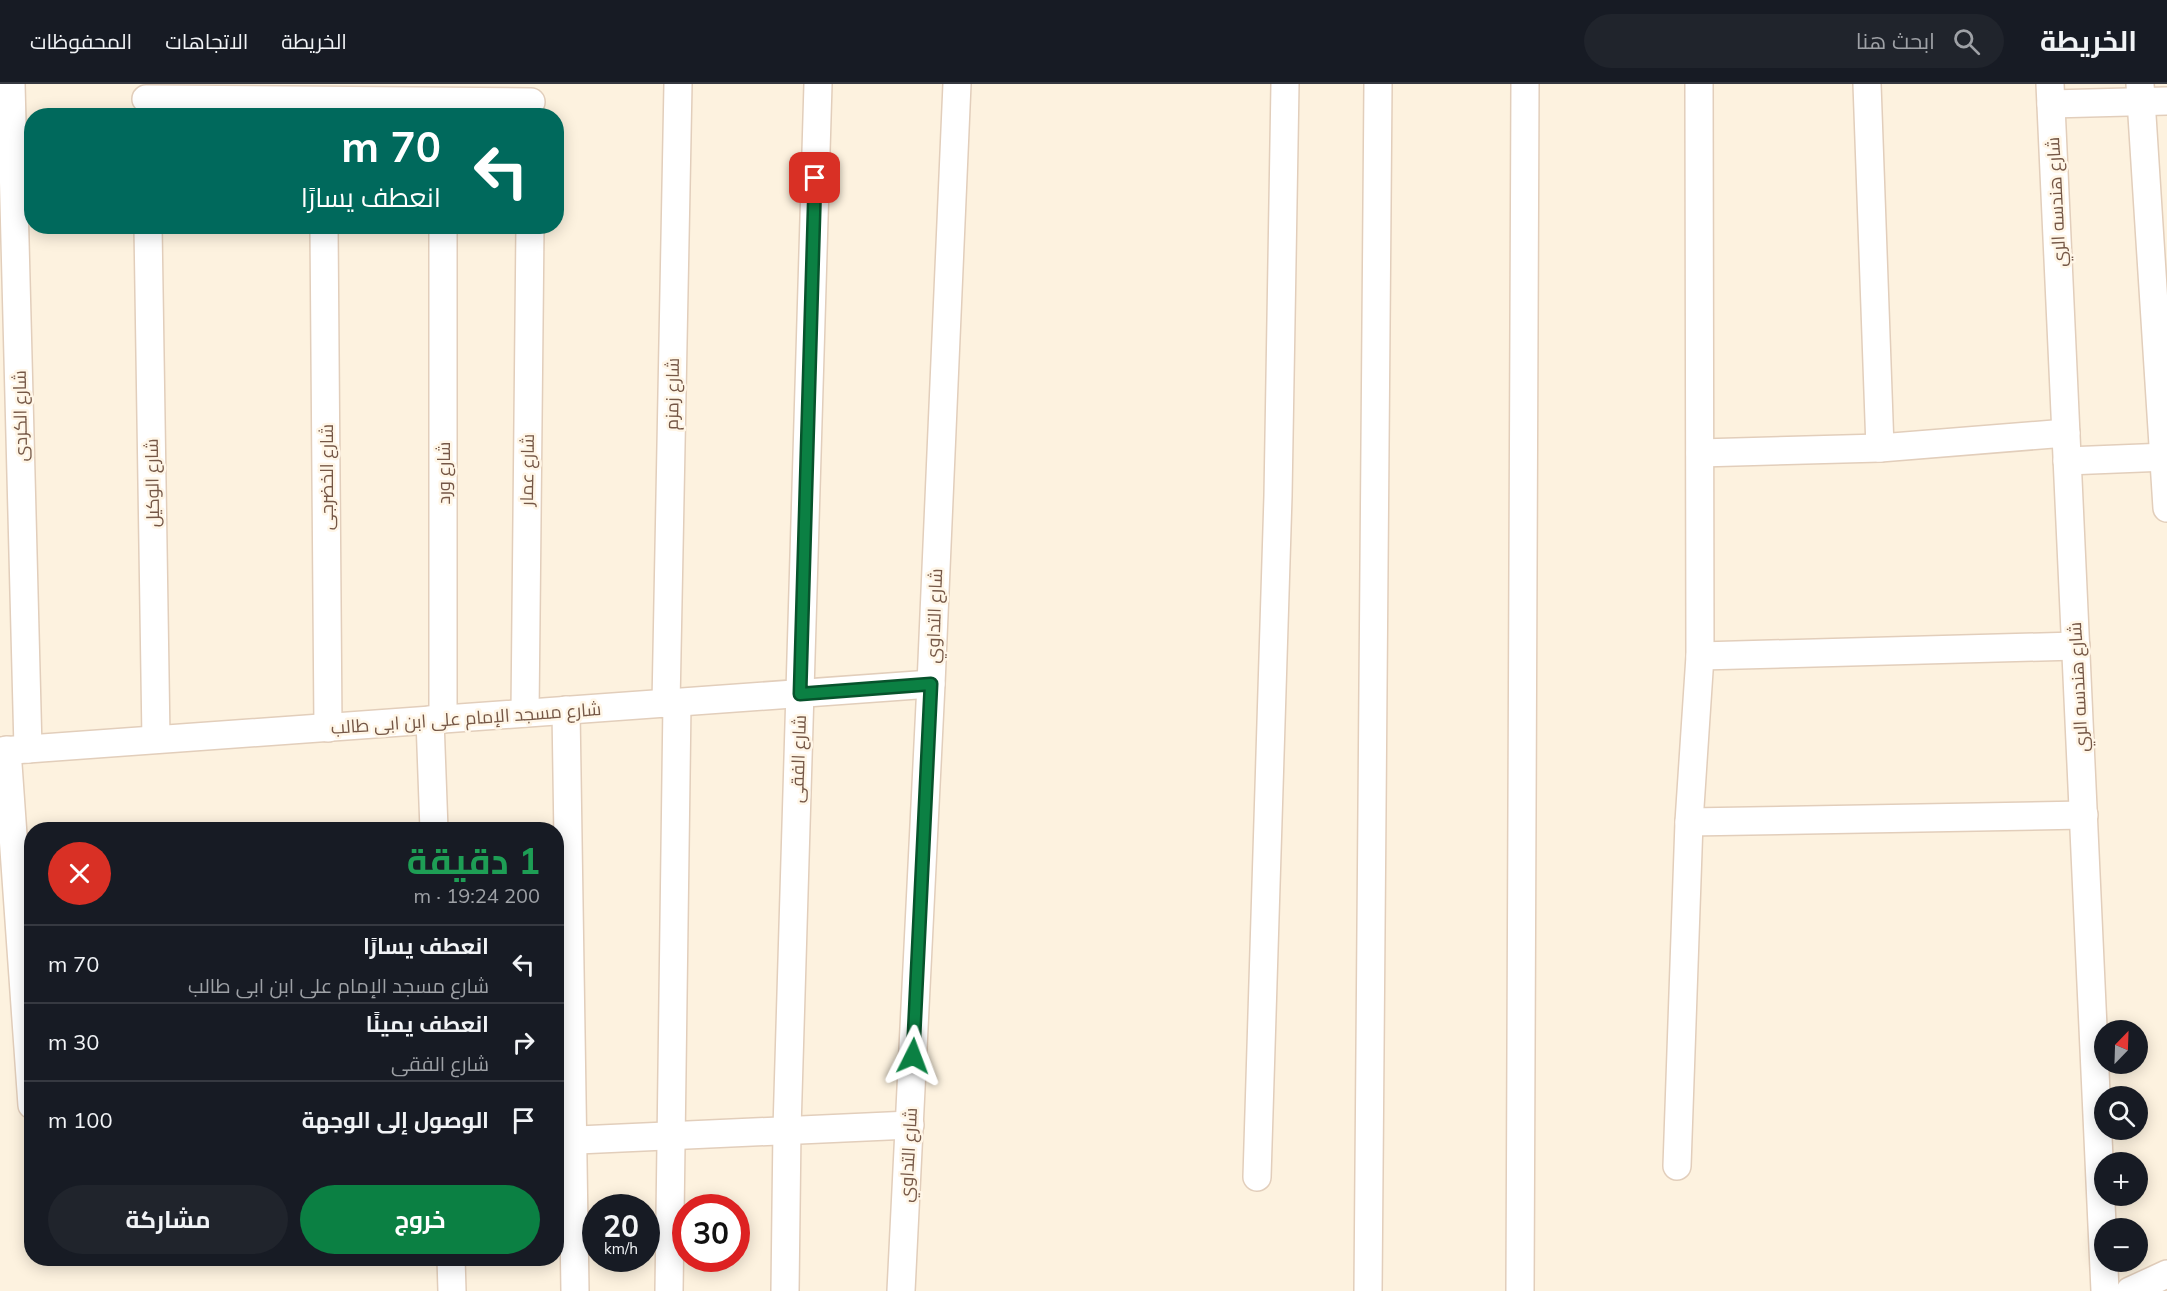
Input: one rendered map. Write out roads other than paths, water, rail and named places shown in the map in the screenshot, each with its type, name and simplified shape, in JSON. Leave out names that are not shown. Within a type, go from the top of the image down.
[{"type":"street","name":"شارع الكردى","points":[[11,84],[12,750],[24,963]]},
{"type":"street","name":"شارع زمزم","points":[[669,1291],[671,703],[678,84]]},
{"type":"street","name":"شارع الفقى","points":[[785,1291],[787,1129],[818,84]]},
{"type":"street","name":"شارع التداوي","points":[[901,1291],[931,684],[957,84]]},
{"type":"street","points":[[1257,1177],[1278,496],[1285,84]]},
{"type":"street","points":[[1368,1291],[1378,84]]},
{"type":"street","points":[[1520,1291],[1525,84]]},
{"type":"street","points":[[1677,1166],[1689,822],[1700,656],[1699,84]]},
{"type":"street","points":[[1867,84],[1880,448]]},
{"type":"street","points":[[2050,94],[2150,95],[2167,508]]},
{"type":"street","name":"شارع هندسه الري","points":[[2050,94],[2105,1291]]},
{"type":"street","points":[[146,100],[531,100]]},
{"type":"street","name":"شارع الوكيل","points":[[148,234],[156,739]]},
{"type":"street","name":"شارع الخضرجى","points":[[324,234],[328,728]]},
{"type":"street","name":"شارع ورد","points":[[434,822],[442,234]]},
{"type":"street","name":"شارع عمار","points":[[525,713],[530,234]]},
{"type":"street","points":[[1700,453],[1880,448],[2066,433]]},
{"type":"street","points":[[2067,461],[2165,457]]},
{"type":"street","points":[[1700,656],[2076,646]]},
{"type":"street","name":"شارع مسجد الإمام على ابن ابى طالب","points":[[12,750],[931,684]]},
{"type":"street","points":[[566,710],[564,1140],[575,1291]]},
{"type":"street","points":[[1689,822],[2084,815]]},
{"type":"street","points":[[564,1140],[910,1125]]},
{"type":"street","points":[[451,1266],[452,1291]]},
{"type":"street","points":[[2130,1291],[2167,1274]]}]
